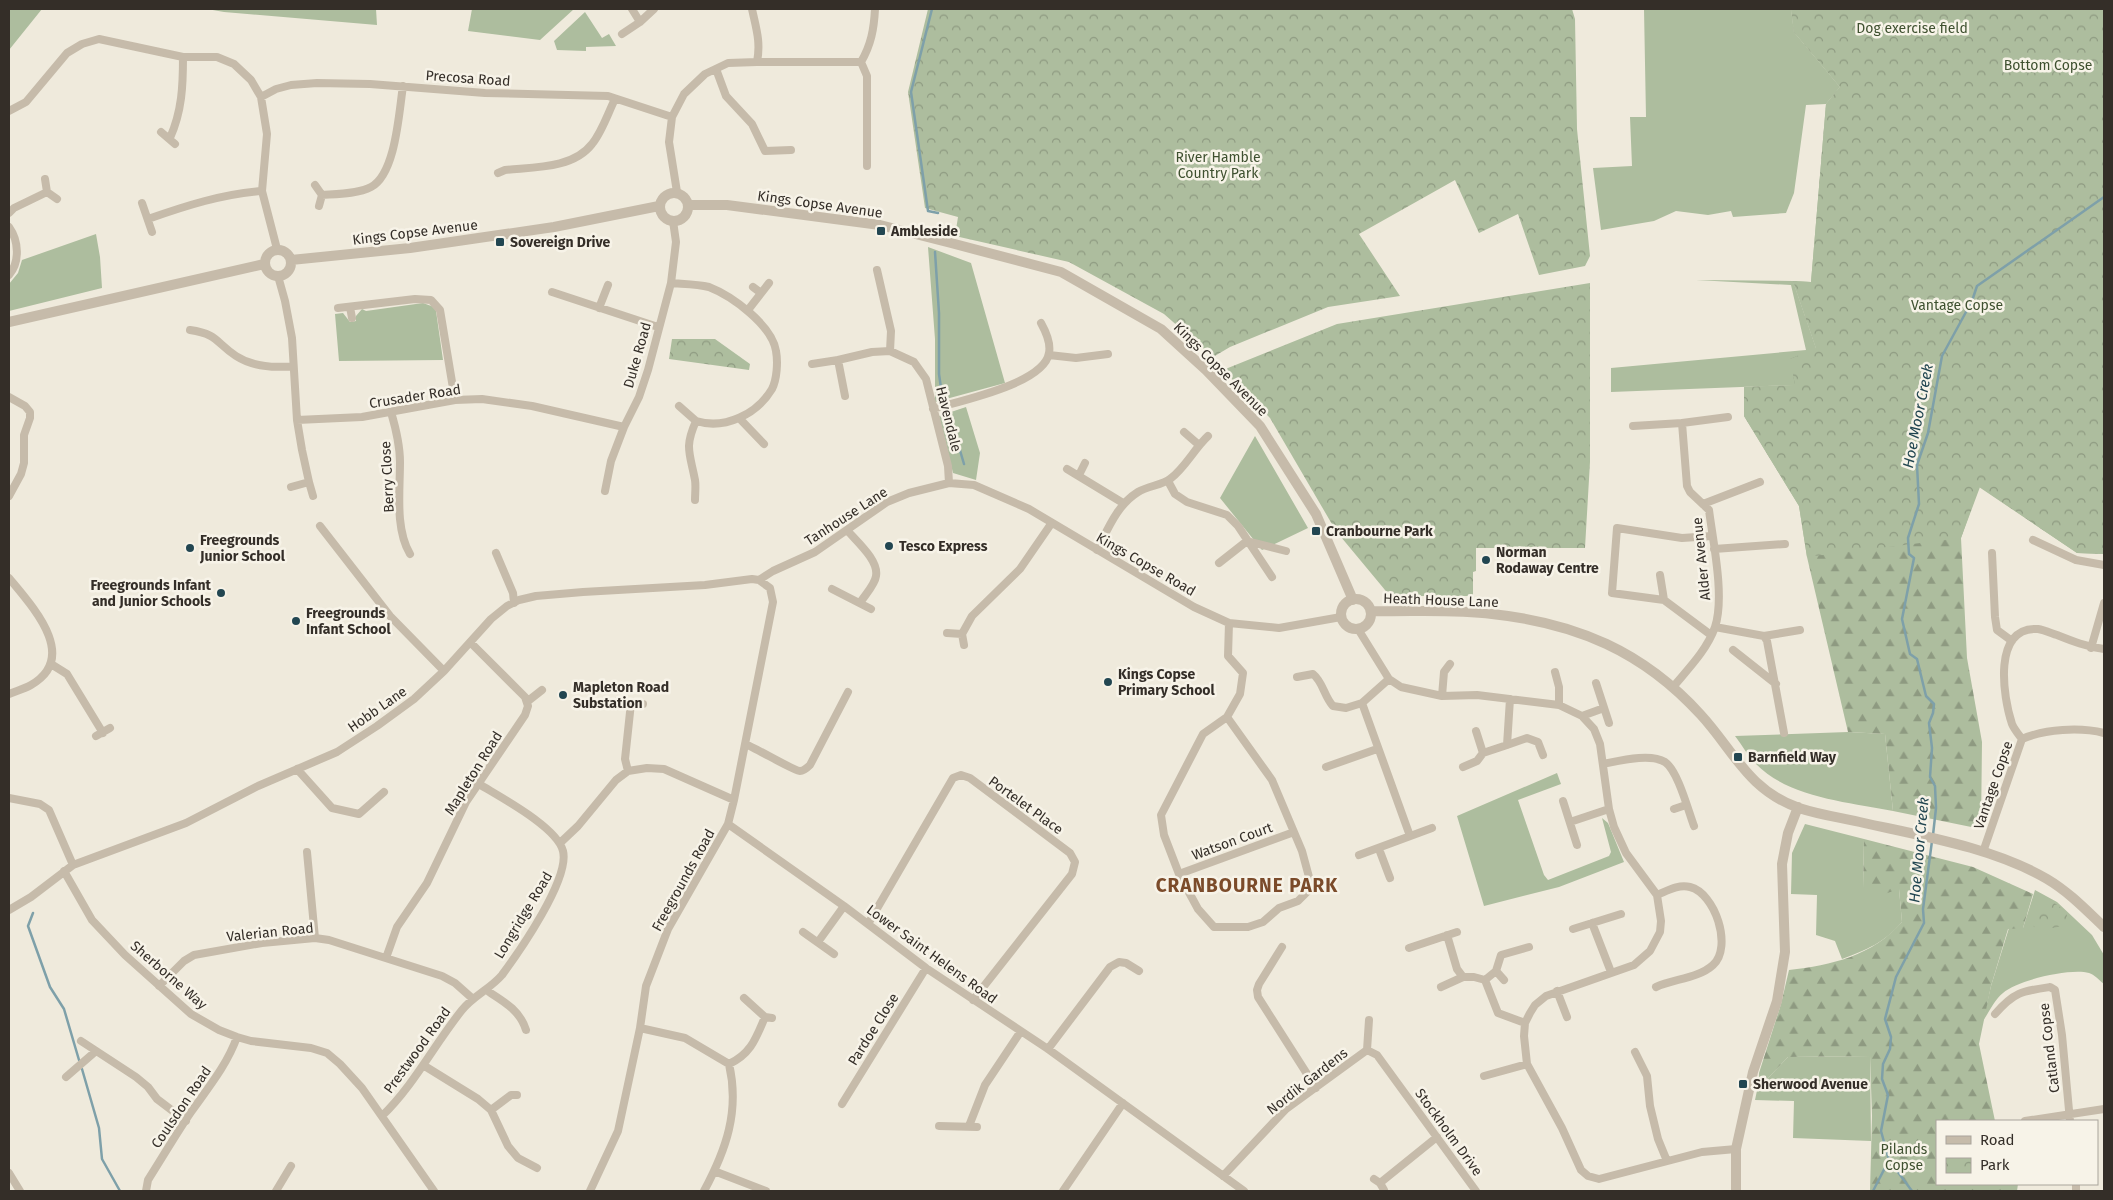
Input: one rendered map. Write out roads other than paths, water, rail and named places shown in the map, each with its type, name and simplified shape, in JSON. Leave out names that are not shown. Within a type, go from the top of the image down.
[{"type":"street","points":[[632,9],[640,22]]},
{"type":"street","points":[[622,34],[640,22],[654,9]]},
{"type":"street","points":[[752,9],[758,30],[760,48],[757,62]]},
{"type":"street","points":[[861,62],[869,48],[874,27],[875,9]]},
{"type":"street","points":[[9,111],[26,102],[67,53],[82,44],[99,39],[183,57],[217,56],[234,64],[251,80],[261,96],[267,134],[262,191],[277,249]]},
{"type":"street","points":[[161,132],[172,141],[181,108],[183,57]]},
{"type":"street","points":[[676,192],[669,142],[672,117],[684,94],[705,74],[728,64],[757,62],[861,62]]},
{"type":"street","points":[[861,62],[867,76],[867,166]]},
{"type":"street","points":[[716,69],[726,96],[752,124],[765,151],[791,150]]},
{"type":"street","name":"Precosa Road","points":[[261,96],[291,85],[317,83],[403,86],[485,94],[608,96],[672,117]]},
{"type":"street","points":[[322,195],[372,187],[382,177],[388,164],[395,136],[403,86]]},
{"type":"street","points":[[498,173],[505,170],[553,164],[584,153],[593,143],[615,99]]},
{"type":"street","points":[[45,179],[47,192],[57,199]]},
{"type":"street","points":[[315,186],[322,195]]},
{"type":"street","points":[[148,219],[188,204],[244,192],[262,191]]},
{"type":"street","points":[[9,213],[14,208],[47,192]]},
{"type":"street","points":[[676,192],[684,196],[688,205],[686,215],[682,219],[673,221],[664,218],[659,206],[660,201],[667,194],[676,192]]},
{"type":"street","points":[[319,206],[322,195]]},
{"type":"street","points":[[142,203],[152,232]]},
{"type":"street","name":"Kings Copse Avenue","points":[[688,205],[727,205],[880,225],[1061,272],[1161,329],[1206,370],[1260,426],[1316,514],[1353,600]]},
{"type":"street","name":"Kings Copse Avenue","points":[[291,260],[410,248],[554,227],[659,206]]},
{"type":"street","name":"Duke Road","points":[[605,492],[611,461],[624,427],[639,397],[671,283],[676,242],[673,221]]},
{"type":"street","points":[[9,227],[17,245],[16,260],[9,275]]},
{"type":"street","points":[[277,249],[286,252],[291,260],[290,269],[278,276],[270,274],[264,264],[269,252],[277,249]]},
{"type":"street","points":[[9,322],[264,264]]},
{"type":"street","points":[[812,364],[872,352],[890,351],[890,330],[877,270]]},
{"type":"street","points":[[278,276],[292,338],[297,420],[313,496]]},
{"type":"street","points":[[671,283],[708,287],[748,310],[766,329],[776,349],[777,364],[772,388],[761,402],[740,419],[720,423],[696,421],[679,406]]},
{"type":"street","points":[[748,310],[769,283]]},
{"type":"street","points":[[599,308],[608,285]]},
{"type":"street","points":[[753,287],[761,293]]},
{"type":"street","points":[[552,292],[658,327]]},
{"type":"street","points":[[338,308],[415,299],[431,300],[440,310],[455,400]]},
{"type":"street","points":[[350,307],[352,318]]},
{"type":"street","points":[[933,409],[996,392],[1020,382],[1044,363],[1049,355],[1049,343],[1041,327]]},
{"type":"street","points":[[190,330],[221,336],[236,356],[253,363],[275,368],[293,366]]},
{"type":"street","name":"Havendale","points":[[890,351],[914,362],[926,380],[948,466],[949,483]]},
{"type":"street","points":[[1049,355],[1076,358],[1097,352],[1108,354]]},
{"type":"street","points":[[838,360],[845,396]]},
{"type":"street","points":[[9,398],[25,406],[30,412],[30,418],[24,435],[22,469],[12,485],[9,496]]},
{"type":"street","name":"Crusader Road","points":[[297,420],[362,417],[455,400],[482,399],[532,406],[624,427]]},
{"type":"street","name":"Berry Close","points":[[391,412],[398,436],[400,461],[399,501],[403,542],[410,554]]},
{"type":"street","points":[[1633,426],[1682,423],[1728,417]]},
{"type":"street","points":[[740,419],[764,444]]},
{"type":"street","points":[[695,500],[695,481],[689,457],[689,438],[696,421]]},
{"type":"street","name":"Alder Avenue","points":[[1673,687],[1700,656],[1711,635],[1715,627],[1720,596],[1710,510],[1686,486],[1682,423]]},
{"type":"street","points":[[1184,432],[1199,445]]},
{"type":"street","points":[[1097,550],[1123,502],[1150,485],[1168,481],[1180,470],[1208,436]]},
{"type":"street","points":[[1079,475],[1085,463]]},
{"type":"street","points":[[1067,469],[1123,502]]},
{"type":"street","points":[[1168,481],[1175,494],[1187,502],[1227,515],[1272,576]]},
{"type":"street","points":[[291,486],[310,482]]},
{"type":"street","points":[[1703,504],[1760,482]]},
{"type":"street","name":"Kings Copse Road","points":[[949,483],[974,485],[984,488],[1029,509],[1051,524],[1194,607],[1229,622],[1279,628],[1342,617]]},
{"type":"street","name":"Tanhouse Lane","points":[[759,580],[773,570],[815,552],[886,502],[909,493],[949,483]]},
{"type":"street","points":[[964,645],[962,634],[972,616],[1020,569],[1051,524]]},
{"type":"street","points":[[320,526],[390,616],[444,671]]},
{"type":"street","points":[[1711,635],[1664,600],[1612,594],[1618,528],[1682,538],[1712,536]]},
{"type":"street","points":[[847,530],[871,559],[875,568],[876,577],[860,603]]},
{"type":"street","points":[[1247,540],[1286,551]]},
{"type":"street","points":[[1219,563],[1247,540]]},
{"type":"street","points":[[2033,540],[2076,560],[2104,565]]},
{"type":"street","points":[[393,545],[403,542]]},
{"type":"street","points":[[1714,548],[1785,544]]},
{"type":"street","points":[[496,552],[513,593],[514,603]]},
{"type":"street","points":[[1992,553],[1995,617],[1998,630],[2012,641],[2026,630],[2039,629],[2091,648],[2104,649]]},
{"type":"street","points":[[1660,575],[1664,600]]},
{"type":"street","name":"Hobb Lane","points":[[9,910],[31,897],[72,866],[186,823],[258,786],[337,752],[414,699],[444,671],[491,619],[514,603],[546,595],[705,586],[752,579],[759,580]]},
{"type":"street","name":"Freegrounds Road","points":[[590,1191],[618,1131],[640,1028],[646,986],[668,929],[728,824],[773,602],[770,588],[759,580]]},
{"type":"street","points":[[9,694],[30,686],[42,677],[51,664],[53,650],[48,630],[10,582]]},
{"type":"street","points":[[832,590],[871,608]]},
{"type":"street","points":[[1353,600],[1363,601],[1371,611],[1370,622],[1358,629],[1348,627],[1342,617],[1343,607],[1353,600]]},
{"type":"street","points":[[2091,648],[2104,603]]},
{"type":"street","name":"Heath House Lane","points":[[1371,611],[1491,614],[1555,624],[1597,638],[1643,663],[1673,687],[1702,716],[1754,782],[1798,807]]},
{"type":"street","points":[[1227,717],[1272,780],[1294,832],[1310,877],[1308,891],[1298,901],[1279,908],[1264,922],[1248,927],[1214,927],[1198,909],[1179,874],[1164,835],[1160,815],[1203,734],[1227,717],[1240,694],[1243,673],[1228,656],[1229,622]]},
{"type":"street","points":[[1715,627],[1764,636],[1800,630]]},
{"type":"street","points":[[1358,629],[1389,679],[1401,687],[1442,696],[1477,695],[1559,705],[1582,716],[1594,730],[1600,744],[1609,809],[1620,842],[1657,895],[1661,921],[1660,932],[1650,951],[1634,965],[1556,991],[1536,1005],[1525,1023],[1524,1050],[1527,1064],[1562,1128],[1581,1170],[1588,1176],[1598,1179],[1702,1152],[1736,1149]]},
{"type":"street","points":[[947,633],[962,634]]},
{"type":"street","points":[[1764,636],[1767,641],[1776,684],[1784,733]]},
{"type":"street","name":"Vantage Copse","points":[[1979,851],[2022,739],[2012,725],[2004,684],[2005,653],[2012,641]]},
{"type":"street","points":[[470,642],[528,701],[542,690]]},
{"type":"street","points":[[1733,650],[1776,684]]},
{"type":"street","points":[[51,664],[67,674],[100,734],[110,728]]},
{"type":"street","points":[[1442,696],[1442,668],[1450,664]]},
{"type":"street","points":[[1555,672],[1559,687],[1559,705]]},
{"type":"street","points":[[1296,677],[1313,674],[1319,679],[1325,697],[1333,706],[1346,708],[1362,704],[1389,679]]},
{"type":"street","points":[[1596,683],[1609,723]]},
{"type":"street","points":[[745,744],[799,771],[806,769],[848,697]]},
{"type":"street","points":[[1507,745],[1510,699]]},
{"type":"street","name":"Mapleton Road","points":[[386,958],[397,926],[427,883],[466,802],[525,715],[528,701]]},
{"type":"street","points":[[618,701],[643,704]]},
{"type":"street","points":[[628,771],[625,759],[631,703]]},
{"type":"street","points":[[1362,704],[1410,836]]},
{"type":"street","points":[[1582,716],[1604,708]]},
{"type":"street","points":[[2022,739],[2035,734],[2076,730],[2104,733]]},
{"type":"street","points":[[1476,731],[1483,752]]},
{"type":"street","points":[[1463,766],[1477,761],[1483,752],[1528,738],[1538,742],[1543,755]]},
{"type":"street","points":[[1326,767],[1377,749]]},
{"type":"street","points":[[1603,764],[1629,759],[1654,758],[1665,762],[1674,774],[1694,826]]},
{"type":"street","points":[[479,784],[555,835],[560,844],[578,826],[616,780],[628,771],[647,768],[664,769],[734,800]]},
{"type":"street","points":[[297,769],[332,808],[359,814],[384,792]]},
{"type":"street","name":"Portelet Place","points":[[868,924],[953,778],[961,775],[970,778],[1070,853],[1075,862],[1072,874],[973,1000]]},
{"type":"street","points":[[9,798],[40,804],[49,810],[72,866]]},
{"type":"street","points":[[1562,802],[1577,844]]},
{"type":"street","points":[[1674,809],[1686,805]]},
{"type":"street","points":[[1736,1191],[1736,1149],[1753,1072],[1777,1001],[1785,952],[1782,864],[1788,833],[1798,807],[1979,851],[2024,867],[2077,900],[2104,927]]},
{"type":"street","points":[[1570,822],[1609,809]]},
{"type":"street","name":"Lower Saint Helens Road","points":[[728,824],[844,906],[926,968],[1048,1049],[1244,1191]]},
{"type":"street","points":[[1359,855],[1432,828]]},
{"type":"street","name":"Watson Court","points":[[1179,874],[1294,832]]},
{"type":"street","name":"Longridge Road","points":[[473,999],[501,976],[558,886],[564,862],[560,844]]},
{"type":"street","points":[[1379,849],[1390,878]]},
{"type":"street","points":[[307,852],[315,938]]},
{"type":"street","name":"Sherborne Way","points":[[64,871],[92,920],[158,986],[197,1017],[219,1030],[251,1041],[311,1048],[327,1053],[356,1080],[434,1191]]},
{"type":"street","points":[[1656,987],[1667,978],[1701,972],[1713,965],[1719,958],[1721,936],[1714,911],[1708,900],[1697,890],[1680,886],[1657,895]]},
{"type":"street","points":[[818,942],[844,906]]},
{"type":"street","points":[[1573,929],[1621,914]]},
{"type":"street","points":[[1592,923],[1611,972]]},
{"type":"street","points":[[803,932],[834,954]]},
{"type":"street","points":[[1409,948],[1457,932]]},
{"type":"street","points":[[1446,935],[1457,970],[1463,977]]},
{"type":"street","name":"Valerian Road","points":[[158,986],[184,961],[194,955],[262,943],[315,938],[329,940],[442,976],[455,983],[473,999]]},
{"type":"street","points":[[1485,980],[1496,971],[1500,955],[1529,947]]},
{"type":"street","points":[[1282,948],[1259,984],[1257,990],[1258,997],[1316,1088]]},
{"type":"street","points":[[1048,1049],[1110,967],[1119,962],[1126,963],[1139,971]]},
{"type":"street","name":"Pardoe Close","points":[[842,1104],[926,968]]},
{"type":"street","points":[[1496,971],[1504,980]]},
{"type":"street","points":[[1441,987],[1463,977],[1485,980]]},
{"type":"street","points":[[1485,980],[1498,1013],[1525,1023]]},
{"type":"street","name":"Catland Copse","points":[[1996,1014],[2006,1001],[2016,994],[2050,987],[2055,990],[2062,1036],[2070,1117]]},
{"type":"street","points":[[486,990],[512,1007],[524,1021],[526,1030]]},
{"type":"street","points":[[1556,991],[1567,1016]]},
{"type":"street","points":[[729,1064],[742,1058],[754,1042],[768,1017],[744,998]]},
{"type":"street","name":"Prestwood Road","points":[[382,1116],[400,1098],[462,1009],[473,999]]},
{"type":"street","points":[[524,1021],[532,1018]]},
{"type":"street","name":"Nordik Gardens","points":[[1223,1176],[1286,1109],[1367,1050],[1369,1020]]},
{"type":"street","points":[[640,1028],[685,1038],[729,1064],[733,1084],[728,1138],[704,1191]]},
{"type":"street","points":[[969,1126],[985,1085],[1021,1031]]},
{"type":"street","name":"Coulsdon Road","points":[[146,1191],[148,1180],[223,1067],[237,1037]]},
{"type":"street","points":[[82,1041],[136,1077],[148,1087],[157,1100],[186,1121]]},
{"type":"street","name":"Nordik Gardens","points":[[1367,1050],[1377,1055],[1402,1087]]},
{"type":"street","points":[[67,1073],[96,1051]]},
{"type":"street","points":[[1635,1052],[1647,1076],[1650,1106],[1658,1139],[1667,1161]]},
{"type":"street","points":[[1484,1076],[1527,1064]]},
{"type":"street","points":[[423,1066],[478,1099],[491,1110],[508,1146],[518,1158],[537,1168]]},
{"type":"street","name":"Stockholm Drive","points":[[1402,1087],[1476,1191]]},
{"type":"street","points":[[491,1110],[511,1094],[517,1096]]},
{"type":"street","points":[[1063,1191],[1123,1103]]},
{"type":"street","points":[[2036,1120],[2070,1117],[2104,1109]]},
{"type":"street","points":[[938,1126],[977,1127]]},
{"type":"street","points":[[1380,1184],[1437,1137]]},
{"type":"street","points":[[276,1191],[290,1166]]},
{"type":"street","points":[[714,1172],[766,1191]]},
{"type":"street","points":[[9,1173],[20,1191]]},
{"type":"waterway","points":[[932,9],[911,92],[928,211],[938,213]]},
{"type":"waterway","name":"Hoe Moor Creek","points":[[1933,835],[1936,808],[1935,786],[1930,777],[1932,748],[1929,723],[1934,704],[1926,696],[1917,659],[1910,654],[1902,619],[1914,558],[1909,554],[1908,538],[1919,504],[1917,465],[1928,433],[1942,356],[1972,301],[1977,286],[2104,197]]},
{"type":"waterway","points":[[935,252],[939,313],[939,374],[942,395]]},
{"type":"waterway","points":[[949,413],[964,464]]},
{"type":"waterway","name":"Hoe Moor Creek","points":[[1873,1191],[1889,1160],[1881,1131],[1888,1095],[1882,1079],[1883,1064],[1890,1049],[1891,1037],[1885,1019],[1896,977],[1924,923],[1923,909],[1932,841]]},
{"type":"waterway","points":[[33,913],[28,926],[50,987],[64,1009],[79,1060]]},
{"type":"waterway","points":[[82,1069],[99,1128],[102,1159],[120,1191]]},
{"type":"waterway","points":[[1889,1160],[1912,1191]]},
{"type":"place","name":"Ambleside","points":[[881,231]]},
{"type":"place","name":"Sovereign Drive","points":[[500,242]]},
{"type":"place","name":"Cranbourne Park","points":[[1316,531]]},
{"type":"place","name":"Tesco Express","points":[[889,546]]},
{"type":"place","name":"Freegrounds Junior School","points":[[190,548]]},
{"type":"place","name":"Norman Rodaway Centre","points":[[1486,560]]},
{"type":"place","name":"Freegrounds Infant and Junior Schools","points":[[221,593]]},
{"type":"place","name":"Freegrounds Infant School","points":[[296,621]]},
{"type":"place","name":"Kings Copse Primary School","points":[[1108,682]]},
{"type":"place","name":"Mapleton Road Substation","points":[[563,695]]},
{"type":"place","name":"Barnfield Way","points":[[1738,757]]},
{"type":"place","name":"Sherwood Avenue","points":[[1743,1084]]},
{"type":"district","name":"CRANBOURNE PARK","points":[[1247,885]]},
{"type":"park label","name":"Dog exercise field","points":[[1912,28]]},
{"type":"park label","name":"Bottom Copse","points":[[2048,65]]},
{"type":"park label","name":"River Hamble Country Park","points":[[1218,166]]},
{"type":"park label","name":"Pilands Copse","points":[[1904,1158]]}]
